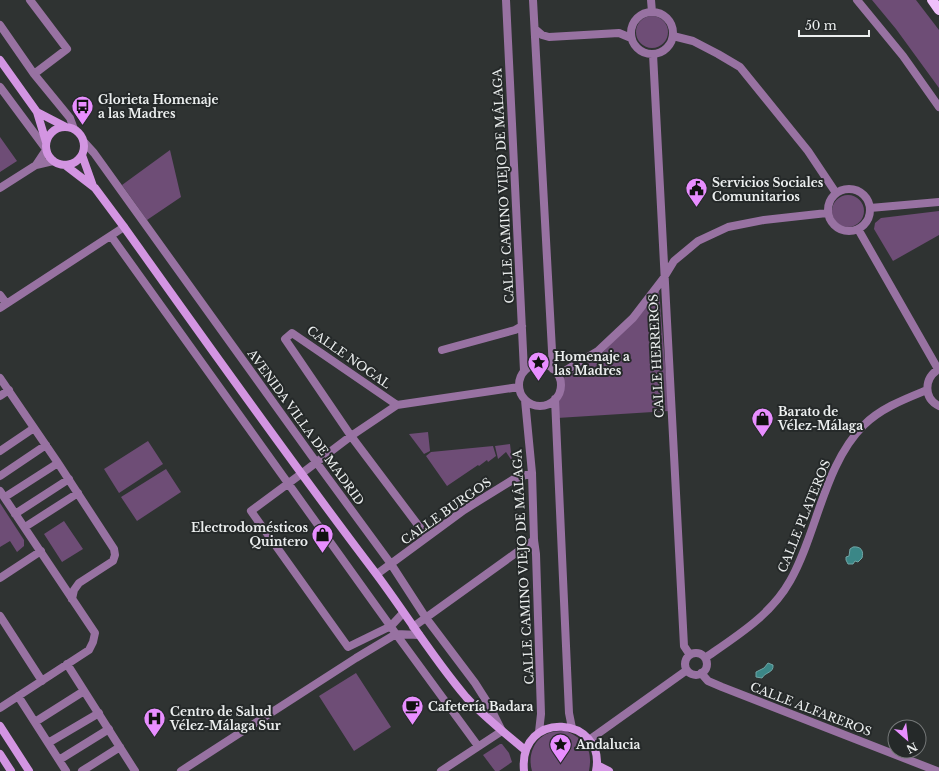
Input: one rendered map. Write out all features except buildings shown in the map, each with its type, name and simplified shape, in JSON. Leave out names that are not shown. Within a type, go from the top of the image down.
[{"type":"main road","points":[[932,0],[939,10]]},
{"type":"street","points":[[30,0],[67,49],[34,74]]},
{"type":"street","name":"CALLE CAMINO VIEJO DE MÁLAGA","points":[[506,0],[524,371]]},
{"type":"street","points":[[533,0],[556,372],[561,384],[560,392],[555,400],[548,404],[540,406],[532,405],[525,400],[519,387],[520,379],[524,371],[530,366],[538,364],[546,365],[556,372]]},
{"type":"street","points":[[651,0],[652,12]]},
{"type":"street","points":[[858,0],[903,56],[939,107]]},
{"type":"street","points":[[645,12],[652,12],[665,16],[673,28],[673,36],[666,48],[653,54],[640,50],[634,45],[631,38],[631,27],[634,21],[645,12]]},
{"type":"street","points":[[0,26],[34,74],[70,118],[70,128]]},
{"type":"street","points":[[535,29],[542,35],[549,37],[619,33],[631,27]]},
{"type":"street","points":[[619,33],[631,38]]},
{"type":"street","points":[[673,36],[693,41],[740,67],[808,151],[836,193]]},
{"type":"street","points":[[536,54],[539,46],[545,38],[549,37]]},
{"type":"street","name":"CALLE HERREROS","points":[[653,54],[663,279],[684,646],[690,655]]},
{"type":"street","points":[[0,60],[37,112],[49,157],[53,162]]},
{"type":"street","points":[[0,87],[46,147]]},
{"type":"street","points":[[0,188],[36,165],[53,162],[65,165],[76,162],[82,155],[84,142],[79,132],[37,112]]},
{"type":"street","points":[[36,165],[52,132],[59,128],[70,128]]},
{"type":"street","name":"AVENIDA VILLA DE MADRID","points":[[84,142],[391,564],[426,618],[475,683],[489,705],[502,731]]},
{"type":"street","points":[[82,155],[94,188]]},
{"type":"street","points":[[65,165],[94,188],[124,227],[444,670],[468,698],[502,731],[525,750]]},
{"type":"street","points":[[848,189],[853,189],[861,193],[867,199],[870,208],[869,216],[865,224],[858,230],[846,231],[835,227],[830,221],[827,213],[831,199],[836,193],[848,189]]},
{"type":"street","points":[[870,208],[939,202]]},
{"type":"street","points":[[556,372],[598,351],[633,318],[663,279],[674,261],[698,241],[728,227],[764,220],[827,213]]},
{"type":"street","points":[[0,295],[3,306],[124,227]]},
{"type":"street","points":[[858,230],[938,369],[932,374],[928,382],[927,390],[930,398],[939,406]]},
{"type":"street","points":[[111,236],[478,746]]},
{"type":"street","points":[[442,350],[515,330],[522,326]]},
{"type":"street","name":"CALLE NOGAL","points":[[351,436],[286,339],[292,333],[397,405]]},
{"type":"street","points":[[0,378],[69,479],[114,549],[115,555],[113,561],[79,582],[74,590],[72,599]]},
{"type":"street","points":[[403,613],[391,626],[348,647],[251,511],[351,436],[397,405],[519,387]]},
{"type":"street","points":[[0,396],[9,390]]},
{"type":"street","name":"CALLE PLATEROS","points":[[705,658],[742,633],[762,616],[777,600],[790,582],[800,561],[829,483],[847,446],[864,425],[892,405],[927,390]]},
{"type":"street","name":"CALLE CAMINO VIEJO DE MÁLAGA","points":[[525,400],[532,473],[534,540],[536,554],[541,714],[539,732]]},
{"type":"street","points":[[555,400],[569,713],[572,728]]},
{"type":"street","points":[[0,451],[34,428]]},
{"type":"street","points":[[351,436],[427,537]]},
{"type":"street","points":[[0,476],[46,445]]},
{"type":"street","points":[[0,708],[89,650],[93,642],[95,633],[2,494],[58,463]]},
{"type":"street","name":"CALLE BURGOS","points":[[376,574],[464,510],[514,479],[532,473]]},
{"type":"street","points":[[15,514],[69,479]]},
{"type":"street","points":[[25,527],[78,493]]},
{"type":"street","points":[[413,627],[534,540]]},
{"type":"street","points":[[0,578],[41,551]]},
{"type":"street","points":[[0,616],[42,681]]},
{"type":"street","points":[[181,771],[356,658],[396,634],[419,635]]},
{"type":"street","points":[[698,653],[705,658],[705,668],[701,674],[692,674],[687,670],[685,661],[690,655],[698,653]]},
{"type":"street","points":[[67,664],[135,771]]},
{"type":"street","points":[[589,740],[687,670]]},
{"type":"street","name":"CALLE ALFAREROS","points":[[701,674],[708,681],[722,687],[937,771]]},
{"type":"street","points":[[35,722],[84,691]]},
{"type":"street","points":[[18,696],[66,771]]},
{"type":"street","points":[[48,743],[98,713]]},
{"type":"street","points":[[0,726],[29,771]]},
{"type":"street","points":[[524,771],[523,760],[525,750],[531,740],[539,732],[555,726],[572,728],[582,732],[594,748],[597,756],[597,768],[609,771]]},
{"type":"street","points":[[59,760],[109,729]]},
{"type":"street","points":[[441,771],[502,731]]},
{"type":"street","points":[[82,771],[120,747]]},
{"type":"street","points":[[0,754],[11,771]]},
{"type":"shaded area","points":[[872,0],[916,0],[939,30],[939,88],[896,29]]},
{"type":"shaded area","points":[[649,16],[655,16],[664,20],[668,32],[664,44],[655,48],[649,48],[640,44],[636,35],[636,29],[640,20]]},
{"type":"shaded area","points":[[0,137],[17,161],[0,172]]},
{"type":"shaded area","points":[[170,150],[181,197],[147,220],[122,185]]},
{"type":"shaded area","points":[[848,195],[854,196],[861,202],[864,211],[863,217],[857,224],[848,227],[842,226],[835,220],[832,211],[833,205],[839,198]]},
{"type":"shaded area","points":[[939,211],[939,235],[893,261],[874,229],[875,223],[881,218]]},
{"type":"shaded area","points":[[659,289],[669,411],[557,418],[555,399],[563,392],[562,379],[603,352],[636,318]]},
{"type":"shaded area","points":[[428,432],[430,451],[424,454],[409,434]]},
{"type":"shaded area","points":[[148,441],[163,464],[119,493],[104,469]]},
{"type":"shaded area","points":[[510,444],[512,461],[506,452],[498,459],[495,446]]},
{"type":"shaded area","points":[[493,446],[496,456],[488,462],[487,460],[479,466],[478,465],[447,486],[426,456],[431,452]]},
{"type":"shaded area","points":[[166,469],[181,492],[137,521],[121,497]]},
{"type":"shaded area","points":[[0,503],[24,540],[24,546],[17,552],[10,541],[0,547]]},
{"type":"shaded area","points":[[64,521],[83,549],[62,562],[44,534]]},
{"type":"shaded area","points":[[356,673],[391,727],[354,751],[319,696]]},
{"type":"shaded area","points":[[556,731],[566,731],[579,738],[589,751],[589,771],[532,771],[532,752],[537,741],[547,734]]},
{"type":"shaded area","points":[[502,744],[509,753],[512,762],[499,771],[495,771],[483,755]]},
{"type":"water","points":[[853,547],[860,548],[863,553],[862,558],[858,562],[855,561],[853,564],[848,564],[846,557],[849,556],[850,549]]},
{"type":"water","points":[[768,663],[773,665],[772,670],[762,678],[756,677],[756,672],[764,668]]},
{"type":"place","name":"Glorieta Homenaje a las Madres","points":[[83,126]]},
{"type":"place","name":"Servicios Sociales Comunitarios","points":[[696,208]]},
{"type":"place","name":"Homenaje a las Madres","points":[[539,382]]},
{"type":"place","name":"Barato de Vélez-Málaga","points":[[763,438]]},
{"type":"place","name":"Electrodomésticos Quintero","points":[[323,554]]},
{"type":"place","name":"Cafetería Badara","points":[[412,726]]},
{"type":"place","name":"Centro de Salud Vélez-Málaga Sur","points":[[155,738]]},
{"type":"place","name":"Andalucia","points":[[560,764]]}]
